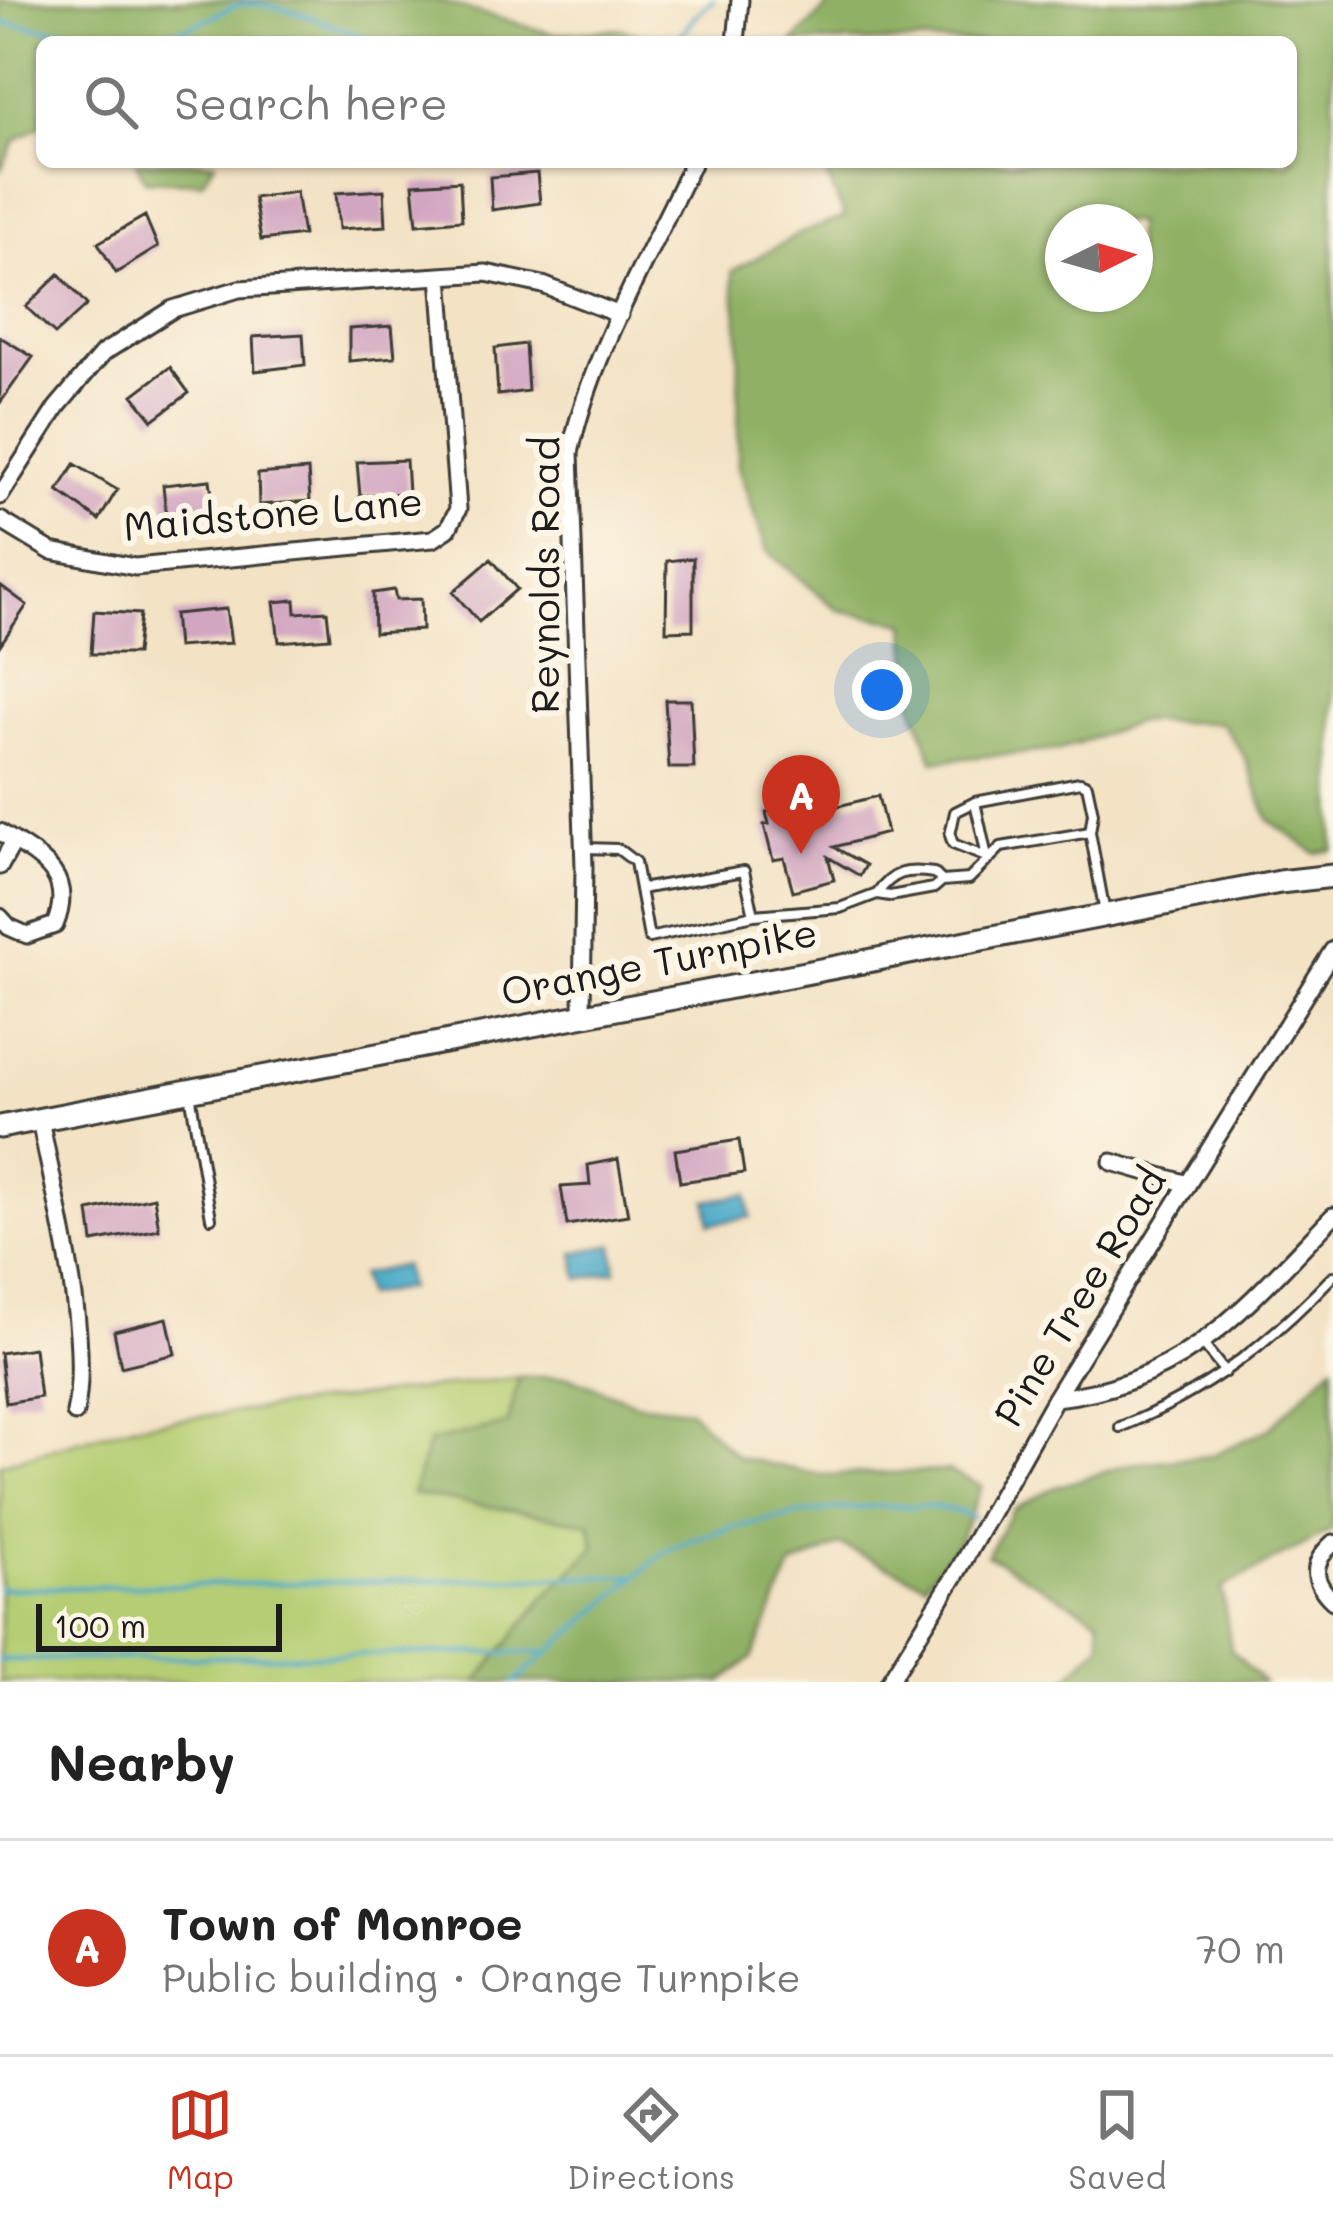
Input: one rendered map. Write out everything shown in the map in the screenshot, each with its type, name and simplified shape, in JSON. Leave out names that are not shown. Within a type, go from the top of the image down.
[{"type":"main road","name":"Orange Turnpike","points":[[0,1127],[581,1013],[1333,876]]},
{"type":"street","points":[[737,36],[740,0]]},
{"type":"street","name":"Reynolds Road","points":[[581,1013],[584,848],[570,453],[580,408],[690,168]]},
{"type":"street","points":[[0,496],[57,407],[103,353],[173,310],[239,289],[486,273],[542,285],[620,315]]},
{"type":"street","name":"Maidstone Lane","points":[[0,520],[51,551],[135,567],[433,539],[448,529],[458,509],[440,276]]},
{"type":"street","points":[[0,866],[7,836],[57,873],[65,901],[55,925],[28,935],[0,917]]},
{"type":"street","name":"Pine Tree Road","points":[[890,1682],[1055,1398],[1333,950]]},
{"type":"street","points":[[40,1119],[72,1287],[80,1390],[75,1413]]},
{"type":"street","points":[[1112,1162],[1187,1184]]},
{"type":"street","points":[[1055,1398],[1091,1394],[1178,1360],[1230,1322],[1333,1216]]},
{"type":"street","points":[[1333,1544],[1317,1558],[1315,1568],[1317,1581],[1333,1601]]},
{"type":"lane","points":[[987,857],[953,844],[955,812],[975,802],[1079,782],[1087,785],[1093,813],[1090,832],[1106,915]]},
{"type":"lane","points":[[975,802],[987,857]]},
{"type":"lane","points":[[584,848],[618,849],[634,862],[650,938],[754,915],[840,908],[877,894],[934,888],[943,881],[969,879],[1000,847],[1090,832]]},
{"type":"lane","points":[[640,890],[744,872],[754,915]]},
{"type":"lane","points":[[877,894],[900,872],[934,873],[943,881]]},
{"type":"lane","points":[[189,1092],[212,1219]]},
{"type":"lane","points":[[1120,1427],[1182,1401],[1261,1347],[1333,1276]]},
{"type":"lane","points":[[1202,1343],[1225,1372]]},
{"type":"green space","points":[[0,0],[436,0],[553,34],[621,29],[646,36],[36,36],[36,129],[15,141],[0,171]]},
{"type":"green space","points":[[834,0],[1333,0],[1333,850],[1315,853],[1269,820],[1244,756],[1221,723],[1140,721],[1059,750],[933,761],[912,701],[906,623],[838,610],[767,551],[738,467],[739,334],[732,271],[801,233],[845,217],[824,168],[1297,168],[1297,36],[799,36]]},
{"type":"green space","points":[[139,168],[211,168],[202,182],[145,180]]},
{"type":"green space","points":[[1333,1365],[1333,1529],[1222,1588],[1231,1650],[1263,1682],[1049,1682],[1066,1679],[1101,1643],[1099,1619],[987,1555],[1013,1510],[1053,1488],[1130,1464],[1210,1456],[1269,1429]]},
{"type":"green space","points":[[519,1377],[570,1377],[635,1403],[688,1409],[737,1457],[821,1475],[948,1471],[982,1486],[959,1541],[925,1583],[840,1545],[792,1567],[752,1658],[722,1682],[477,1682],[545,1597],[595,1547],[590,1523],[412,1494],[429,1442],[508,1424]]},
{"type":"green space","points":[[521,1377],[508,1424],[429,1442],[412,1494],[590,1523],[595,1547],[545,1597],[477,1682],[0,1682],[0,1464],[133,1425]]},
{"type":"water","points":[[747,1194],[751,1217],[710,1224],[707,1201]]},
{"type":"water","points":[[613,1244],[616,1271],[579,1279],[574,1253]]},
{"type":"water","points":[[403,1265],[408,1288],[365,1296],[360,1275]]},
{"type":"building","points":[[537,173],[540,203],[492,210],[490,177]]},
{"type":"building","points":[[460,181],[462,220],[417,224],[413,184]]},
{"type":"building","points":[[384,190],[386,226],[339,229],[336,193]]},
{"type":"building","points":[[296,192],[303,235],[261,240],[254,198]]},
{"type":"building","points":[[145,216],[158,247],[116,273],[98,243]]},
{"type":"building","points":[[59,274],[87,305],[55,334],[26,307]]},
{"type":"building","points":[[392,326],[395,357],[349,361],[349,329]]},
{"type":"building","points":[[303,334],[305,365],[255,371],[253,337]]},
{"type":"building","points":[[0,337],[33,357],[0,403]]},
{"type":"building","points":[[525,344],[528,391],[498,395],[495,348]]},
{"type":"building","points":[[170,367],[189,393],[153,420],[133,395]]},
{"type":"building","points":[[406,460],[408,493],[360,496],[357,462]]},
{"type":"building","points":[[75,464],[117,490],[99,520],[58,491]]},
{"type":"building","points":[[308,470],[310,501],[259,505],[258,474]]},
{"type":"building","points":[[210,480],[214,511],[166,515],[163,485]]},
{"type":"building","points":[[693,558],[693,630],[666,631],[667,561]]},
{"type":"building","points":[[491,559],[517,589],[479,622],[453,592]]},
{"type":"building","points":[[0,585],[27,605],[0,645]]},
{"type":"building","points":[[394,590],[396,600],[421,599],[422,630],[374,633],[373,593]]},
{"type":"building","points":[[295,600],[296,613],[327,611],[330,638],[279,642],[274,602]]},
{"type":"building","points":[[226,609],[231,643],[177,647],[174,614]]},
{"type":"building","points":[[94,611],[140,614],[136,654],[91,654]]},
{"type":"building","points":[[665,700],[691,700],[694,768],[669,768]]},
{"type":"building","points":[[878,796],[887,833],[834,847],[866,865],[860,876],[828,857],[834,880],[793,891],[784,858],[773,860],[764,825],[769,824],[766,812],[787,807],[788,813],[810,808],[811,813]]},
{"type":"building","points":[[739,1140],[744,1173],[680,1182],[675,1150]]},
{"type":"building","points":[[618,1159],[628,1215],[567,1225],[561,1187],[590,1185],[588,1165]]},
{"type":"building","points":[[154,1197],[159,1229],[93,1242],[89,1211]]},
{"type":"building","points":[[167,1318],[175,1354],[121,1367],[114,1331]]},
{"type":"building","points":[[34,1348],[40,1397],[6,1403],[0,1353]]},
{"type":"waterway","points":[[681,36],[713,0]]},
{"type":"waterway","points":[[0,22],[83,33],[148,35],[177,31],[235,6],[257,4],[360,36]]},
{"type":"waterway","points":[[515,1682],[664,1552],[692,1540],[772,1519],[864,1507],[945,1509],[973,1517]]},
{"type":"waterway","points":[[0,1589],[637,1576]]},
{"type":"waterway","points":[[0,1660],[550,1652]]},
{"type":"place","name":"Town of Monroe","points":[[801,854]]}]
